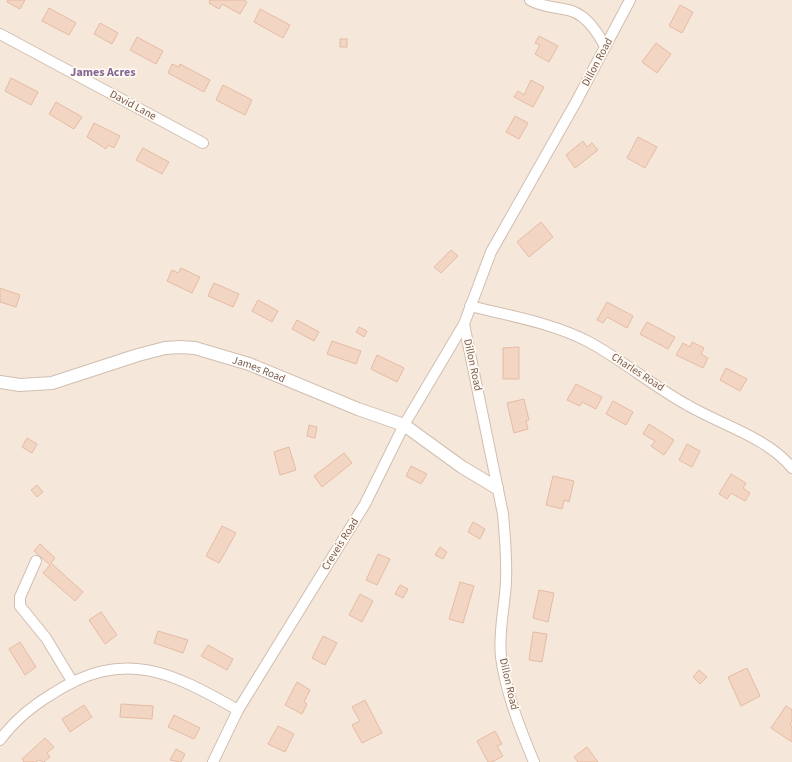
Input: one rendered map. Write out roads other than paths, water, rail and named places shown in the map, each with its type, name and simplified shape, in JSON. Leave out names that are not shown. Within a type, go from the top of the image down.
[{"type":"street","points":[[530,0],[545,6],[564,9],[580,15],[595,28],[605,46]]},
{"type":"street","name":"Dillon Road","points":[[534,762],[514,708],[501,657],[501,634],[506,581],[506,541],[503,514],[464,324],[491,252],[630,0]]},
{"type":"street","name":"David Lane","points":[[0,34],[203,142]]},
{"type":"street","name":"Charles Road","points":[[470,306],[531,321],[588,341],[688,406],[773,450],[792,468]]},
{"type":"street","name":"Creveis Road","points":[[213,762],[238,710],[365,504],[404,425],[464,324]]},
{"type":"street","name":"James Road","points":[[0,382],[20,385],[52,383],[138,355],[165,348],[190,348],[249,364],[358,409],[404,425],[462,467],[497,488]]},
{"type":"street","points":[[36,561],[20,597],[20,606],[46,638],[72,681]]},
{"type":"street","points":[[0,740],[8,728],[38,703],[72,681],[99,671],[146,669],[194,685],[238,710]]},
{"type":"district","name":"James Acres","points":[[103,72]]}]
